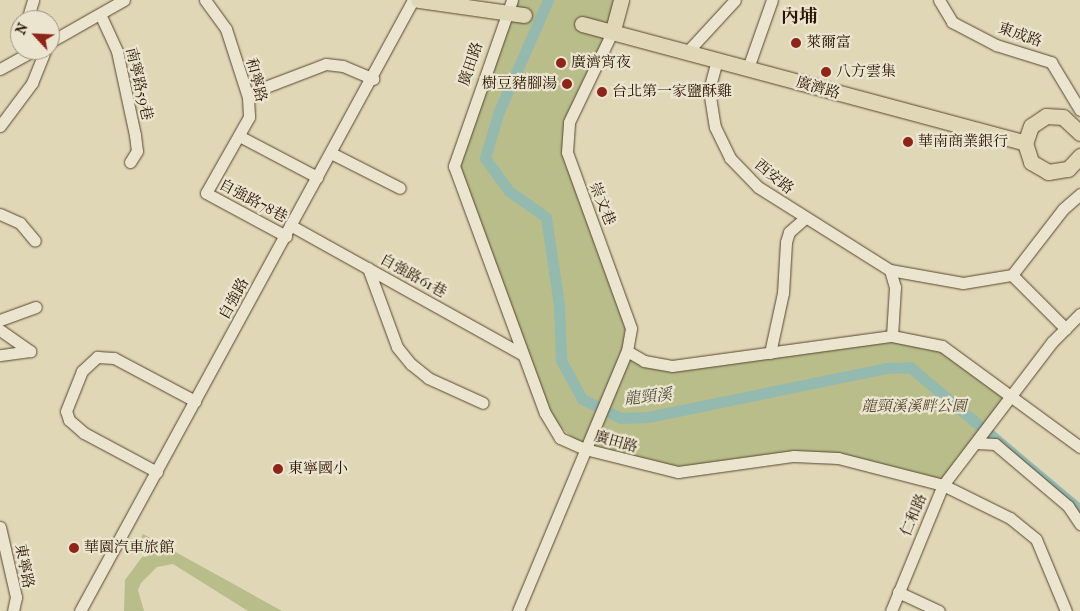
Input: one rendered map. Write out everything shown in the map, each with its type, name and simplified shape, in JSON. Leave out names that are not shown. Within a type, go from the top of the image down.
[{"type":"main road","points":[[418,0],[508,6],[524,15]]},
{"type":"main road","points":[[613,30],[621,0]]},
{"type":"main road","name":"廣濟路","points":[[582,24],[613,30],[716,60],[1025,143]]},
{"type":"main road","points":[[1079,128],[1063,117],[1046,116],[1031,126],[1025,143],[1031,162],[1039,169],[1058,173],[1079,162]]},
{"type":"street","points":[[60,36],[124,0]]},
{"type":"street","name":"和寧路","points":[[205,0],[226,29],[248,97],[249,117],[206,193]]},
{"type":"street","name":"自強路","points":[[80,611],[317,177],[373,79],[413,0]]},
{"type":"street","points":[[688,51],[735,0]]},
{"type":"street","points":[[748,68],[772,0]]},
{"type":"street","name":"東成路","points":[[939,0],[952,22],[996,45],[1051,62],[1080,110]]},
{"type":"street","name":"廣田路","points":[[508,6],[454,166],[522,354],[560,438],[585,449],[678,472],[794,456],[838,458],[943,485],[1010,518],[1036,539],[1066,611]]},
{"type":"street","name":"南寧路59巷","points":[[100,14],[117,51],[128,102],[137,151],[130,162]]},
{"type":"street","name":"崇文巷","points":[[518,611],[627,351],[629,316],[567,152],[569,122],[613,30]]},
{"type":"street","points":[[0,68],[14,60]]},
{"type":"street","points":[[0,126],[32,83],[41,60]]},
{"type":"street","name":"西安路","points":[[716,60],[709,90],[715,127],[730,158],[758,187],[804,219],[890,270],[963,283],[1012,275]]},
{"type":"street","points":[[268,86],[326,64],[343,66],[373,79]]},
{"type":"street","points":[[243,138],[317,177]]},
{"type":"street","points":[[331,153],[400,188]]},
{"type":"street","name":"自強路78巷","points":[[206,193],[288,231]]},
{"type":"street","points":[[1066,328],[1012,275],[1063,208],[1080,194]]},
{"type":"street","points":[[0,214],[20,223],[35,241]]},
{"type":"street","points":[[770,353],[783,293],[786,242],[789,232],[804,219]]},
{"type":"street","name":"自強路61巷","points":[[288,231],[368,268],[522,354]]},
{"type":"street","points":[[368,268],[397,347],[410,364],[428,378],[483,403]]},
{"type":"street","points":[[890,270],[895,287],[892,336]]},
{"type":"street","points":[[0,320],[36,307]]},
{"type":"street","points":[[1011,397],[1066,328],[1080,314]]},
{"type":"street","points":[[0,330],[30,351],[0,355]]},
{"type":"street","points":[[627,351],[644,361],[672,366],[892,336],[942,346],[1080,447]]},
{"type":"street","points":[[157,472],[84,433],[66,411],[82,371],[97,357],[114,358],[196,401]]},
{"type":"street","name":"仁和路","points":[[891,611],[943,485],[1011,397]]},
{"type":"street","points":[[977,441],[996,444],[1068,506],[1080,524]]},
{"type":"street","name":"東寧路","points":[[0,527],[16,597],[14,611]]},
{"type":"street","points":[[898,592],[939,611]]},
{"type":"green space","name":"龍頸溪溪畔公園","points":[[512,0],[623,0],[569,122],[567,152],[629,316],[627,351],[672,366],[892,336],[942,346],[1011,397],[943,485],[838,458],[678,472],[585,449],[545,413],[454,166]]},
{"type":"green space","points":[[143,534],[282,611],[248,611],[173,564],[157,567],[141,583],[138,590],[144,611],[124,611],[125,580],[142,557],[155,553],[138,543]]},
{"type":"waterway","name":"龍頸溪","points":[[548,0],[499,111],[485,158],[509,191],[546,217],[559,305],[561,360],[582,399],[621,418],[648,417],[886,368],[910,367],[1080,510]]},
{"type":"place","name":"萊爾富","points":[[796,43]]},
{"type":"place","name":"廣濟宵夜","points":[[561,63]]},
{"type":"place","name":"八方雲集","points":[[826,72]]},
{"type":"place","name":"樹豆豬腳湯","points":[[567,84]]},
{"type":"place","name":"台北第一家鹽酥雞","points":[[602,92]]},
{"type":"place","name":"華南商業銀行","points":[[908,142]]},
{"type":"place","name":"東寧國小","points":[[278,469]]},
{"type":"place","name":"華園汽車旅館","points":[[74,548]]},
{"type":"district","name":"內埔","points":[[799,17]]}]
